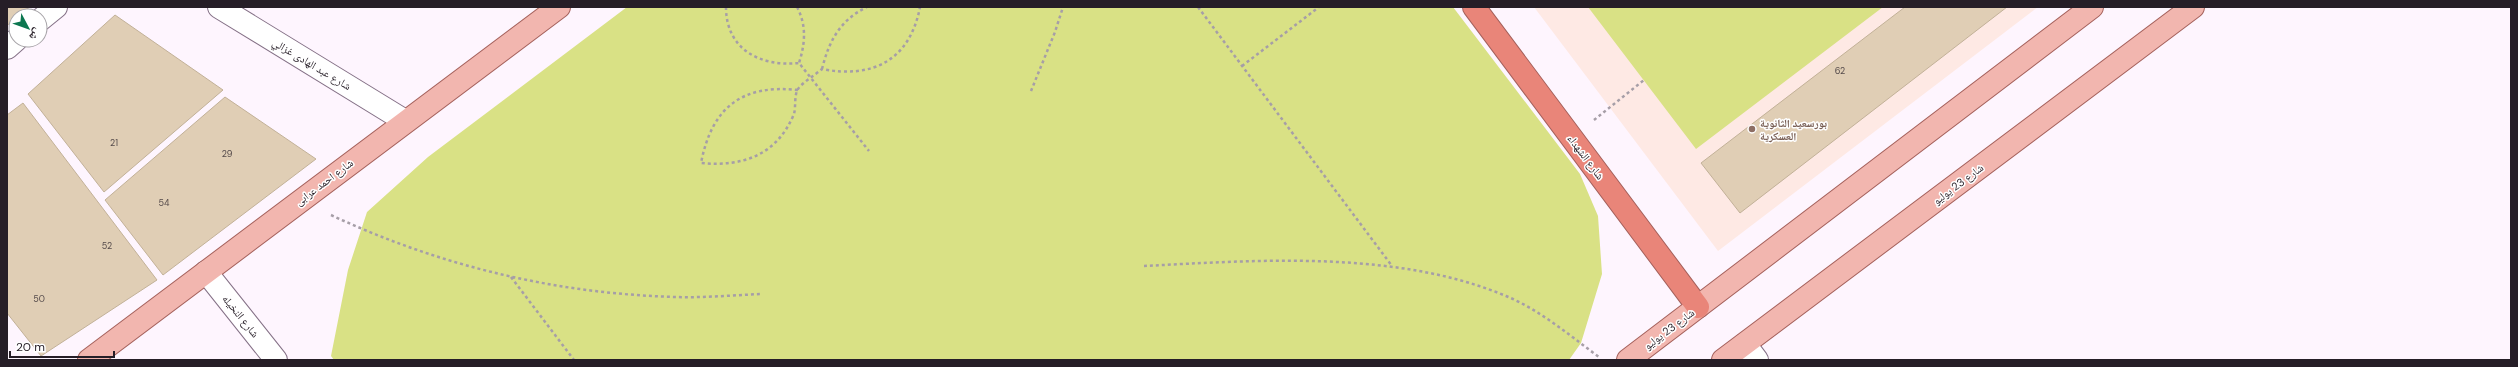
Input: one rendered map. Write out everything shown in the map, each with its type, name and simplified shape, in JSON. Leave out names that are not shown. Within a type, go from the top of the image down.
[{"type":"highway","name":"شارع الشهداء","points":[[1474,7],[1698,307]]},
{"type":"main road","name":"شارع احمد عرابى","points":[[90,360],[300,200],[559,7]]},
{"type":"main road","name":"شارع 23 يوليو","points":[[1628,360],[2092,7]]},
{"type":"main road","name":"شارع 23 يوليو","points":[[1722,360],[1751,352],[2193,7]]},
{"type":"street","points":[[48,14],[56,7]]},
{"type":"street","name":"شارع عبد الهادى غزالي","points":[[219,7],[405,121]]},
{"type":"street","name":"شارع النخيله","points":[[206,272],[276,360]]},
{"type":"path","points":[[726,7],[726,17],[733,35],[744,50],[761,60],[780,65],[799,63]]},
{"type":"path","points":[[797,7],[804,26],[805,45],[799,63]]},
{"type":"path","points":[[798,90],[775,87],[752,92],[732,103],[716,119],[705,140],[701,162],[724,165],[747,161],[767,150],[784,133],[794,112],[798,90],[822,69],[827,47],[839,28],[856,12],[867,7]]},
{"type":"path","points":[[822,69],[845,73],[868,70],[888,60],[906,45],[917,25],[920,7]]},
{"type":"path","points":[[1031,91],[1055,32],[1063,7]]},
{"type":"path","points":[[1198,7],[1392,267]]},
{"type":"path","points":[[1242,66],[1319,7]]},
{"type":"path","points":[[799,63],[869,151]]},
{"type":"path","points":[[1571,137],[1644,80]]},
{"type":"path","points":[[300,200],[368,232],[439,258],[511,277],[594,292],[678,297],[762,294]]},
{"type":"path","points":[[1144,266],[1266,260],[1421,270],[1466,281],[1507,296],[1553,322],[1602,360]]},
{"type":"path","points":[[511,277],[574,360]]},
{"type":"shaded area","name":"بورسعيد الثانوية العسكرية","points":[[1534,7],[2038,7],[1718,251]]},
{"type":"green space","points":[[627,7],[1453,7],[1580,174],[1598,216],[1602,274],[1581,343],[1569,360],[334,360],[331,356],[348,270],[367,212],[428,157]]},
{"type":"green space","points":[[1588,7],[1883,7],[1696,149]]},
{"type":"building","points":[[7,7],[30,7],[8,8],[7,26]]},
{"type":"building","points":[[1905,7],[2007,7],[1740,213],[1701,163]]},
{"type":"building","points":[[115,15],[223,90],[104,192],[28,94]]},
{"type":"building","points":[[225,97],[316,159],[163,275],[105,200]]},
{"type":"building","points":[[23,103],[157,280],[41,356],[7,313],[7,115]]},
{"type":"place","name":"بورسعيد الثانوية العسكرية","points":[[1752,129]]}]
